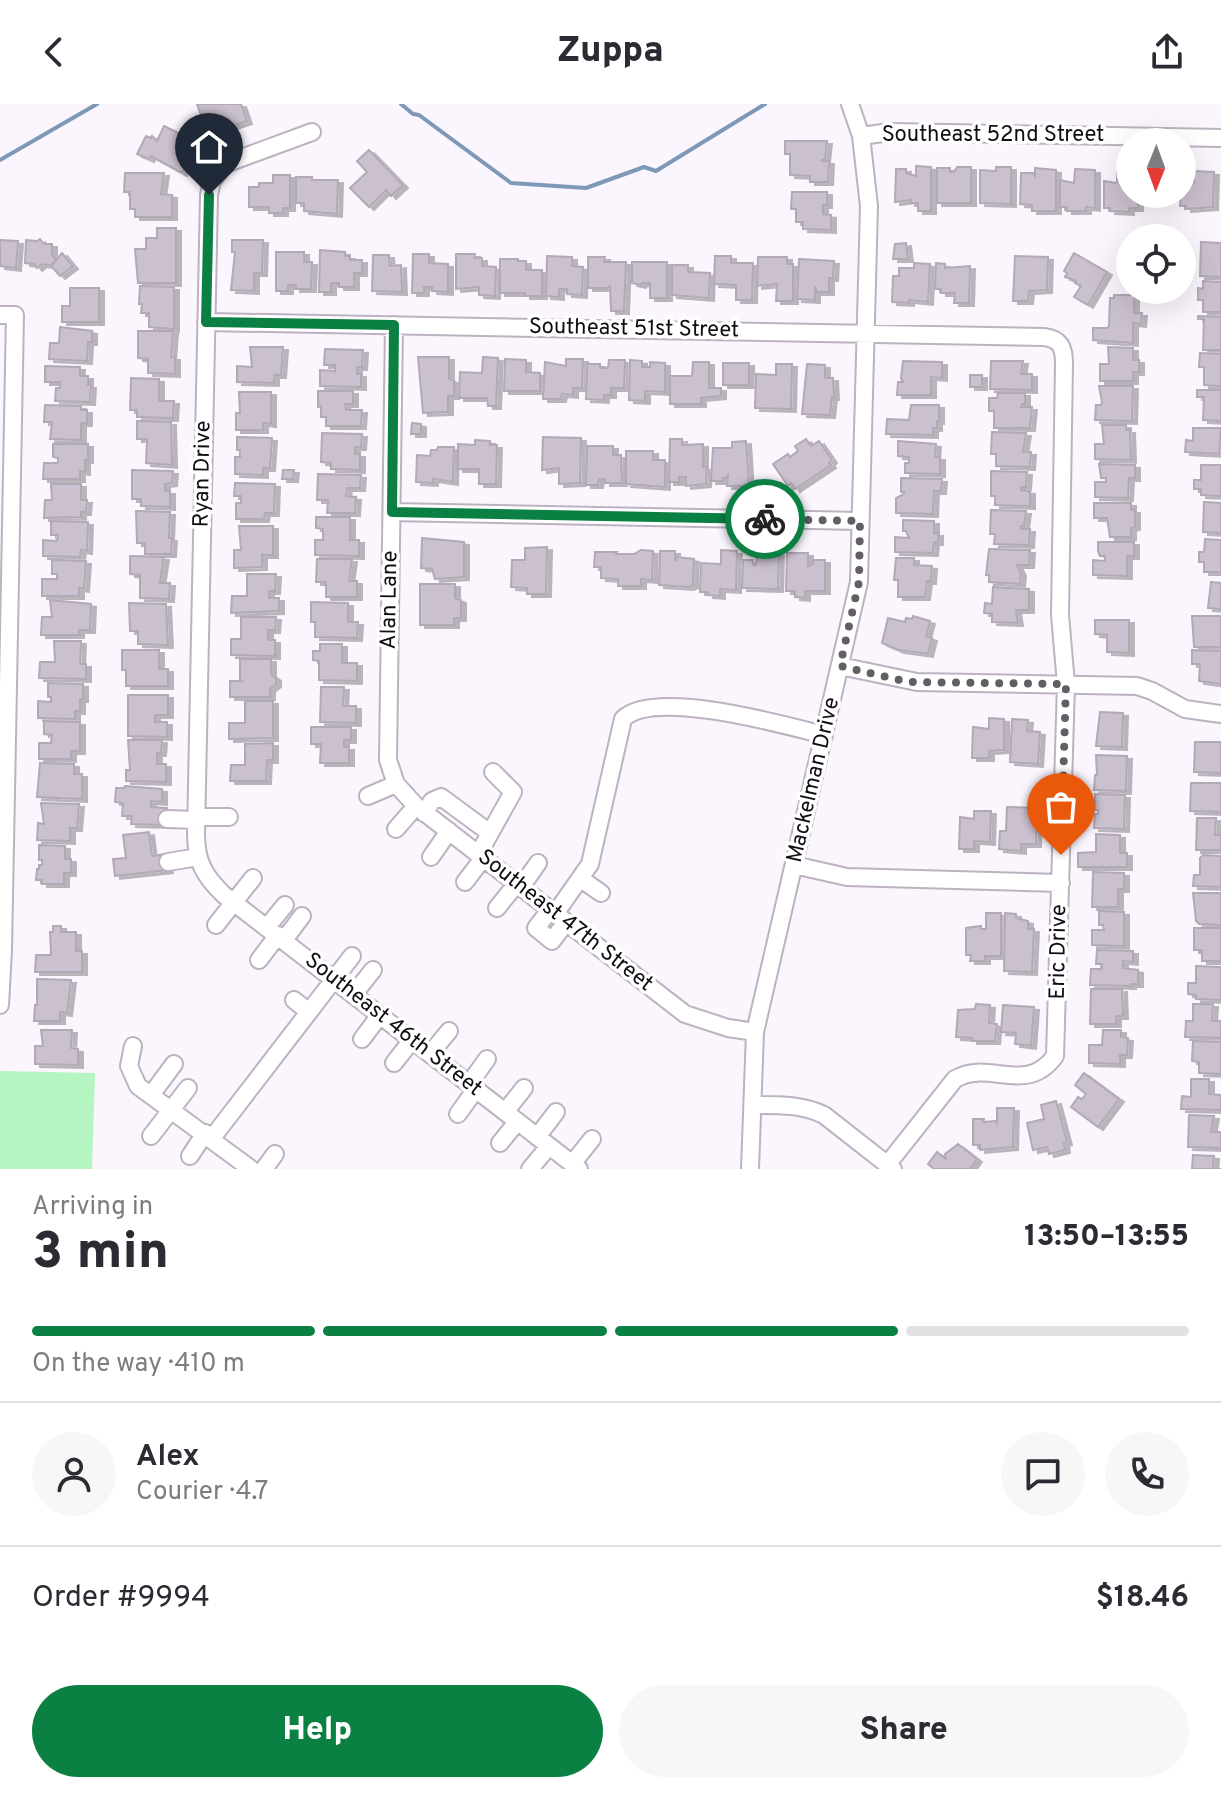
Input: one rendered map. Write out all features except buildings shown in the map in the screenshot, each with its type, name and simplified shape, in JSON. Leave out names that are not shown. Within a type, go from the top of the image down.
[{"type":"street","name":"Mackelman Drive","points":[[750,1169],[755,1032],[859,582],[869,206],[861,136],[850,104]]},
{"type":"street","name":"Ryan Drive","points":[[208,880],[198,857],[196,818],[209,195],[218,171],[225,164],[312,132]]},
{"type":"street","name":"Southeast 52nd Street","points":[[861,136],[890,132],[1221,138]]},
{"type":"street","points":[[0,1005],[7,315]]},
{"type":"street","name":"Southeast 51st Street","points":[[206,322],[1044,337],[1060,343]]},
{"type":"street","name":"Alan Lane","points":[[394,325],[388,760],[394,781]]},
{"type":"street","name":"Eric Drive","points":[[890,1167],[955,1079],[963,1074],[1030,1076],[1041,1072],[1055,1056],[1066,684],[1060,615],[1064,364],[1060,343]]},
{"type":"street","points":[[392,512],[860,521]]},
{"type":"street","points":[[840,666],[908,682],[1137,686],[1185,709],[1221,714]]},
{"type":"street","points":[[557,915],[581,879],[594,849],[623,719],[629,713],[675,708],[727,711],[824,735]]},
{"type":"street","points":[[465,882],[513,792],[493,772]]},
{"type":"street","points":[[368,796],[394,781]]},
{"type":"street","name":"Southeast 47th Street","points":[[394,781],[420,809],[685,1014],[728,1028],[755,1032]]},
{"type":"street","points":[[396,829],[441,797],[490,833]]},
{"type":"street","points":[[167,819],[229,817]]},
{"type":"street","points":[[431,857],[449,831]]},
{"type":"street","points":[[168,862],[198,857]]},
{"type":"street","points":[[497,908],[538,863]]},
{"type":"street","points":[[794,865],[847,877],[1061,883]]},
{"type":"street","points":[[216,925],[253,878]]},
{"type":"street","points":[[581,879],[601,893]]},
{"type":"street","name":"Southeast 46th Street","points":[[208,880],[576,1167]]},
{"type":"street","points":[[259,960],[276,934],[285,905]]},
{"type":"street","points":[[276,934],[302,916]]},
{"type":"street","points":[[190,1156],[273,1072],[309,1012],[352,956]]},
{"type":"street","points":[[353,995],[373,970]]},
{"type":"street","points":[[294,1000],[309,1012]]},
{"type":"street","points":[[362,1039],[380,1015]]},
{"type":"street","points":[[430,1054],[449,1031]]},
{"type":"street","points":[[394,1063],[412,1040]]},
{"type":"street","points":[[133,1046],[129,1066],[145,1090],[244,1167]]},
{"type":"street","points":[[458,1114],[487,1059]]},
{"type":"street","points":[[145,1090],[174,1064]]},
{"type":"street","points":[[151,1136],[188,1088]]},
{"type":"street","points":[[500,1143],[524,1088]]},
{"type":"street","points":[[753,1105],[793,1105],[811,1109],[824,1115],[890,1167]]},
{"type":"street","points":[[530,1169],[556,1112]]},
{"type":"street","points":[[576,1167],[592,1139]]},
{"type":"street","points":[[264,1169],[275,1154]]},
{"type":"green space","points":[[0,1071],[95,1073],[92,1169],[0,1169]]},
{"type":"waterway","points":[[0,160],[97,104]]},
{"type":"waterway","points":[[401,104],[511,183],[586,188],[644,167],[656,171],[765,104]]},
{"type":"way so far","points":[[765,519],[860,521],[859,582],[840,666],[908,682],[1066,684],[1061,855]]},
{"type":"route","points":[[209,195],[206,322],[394,325],[392,512],[765,519]]}]
